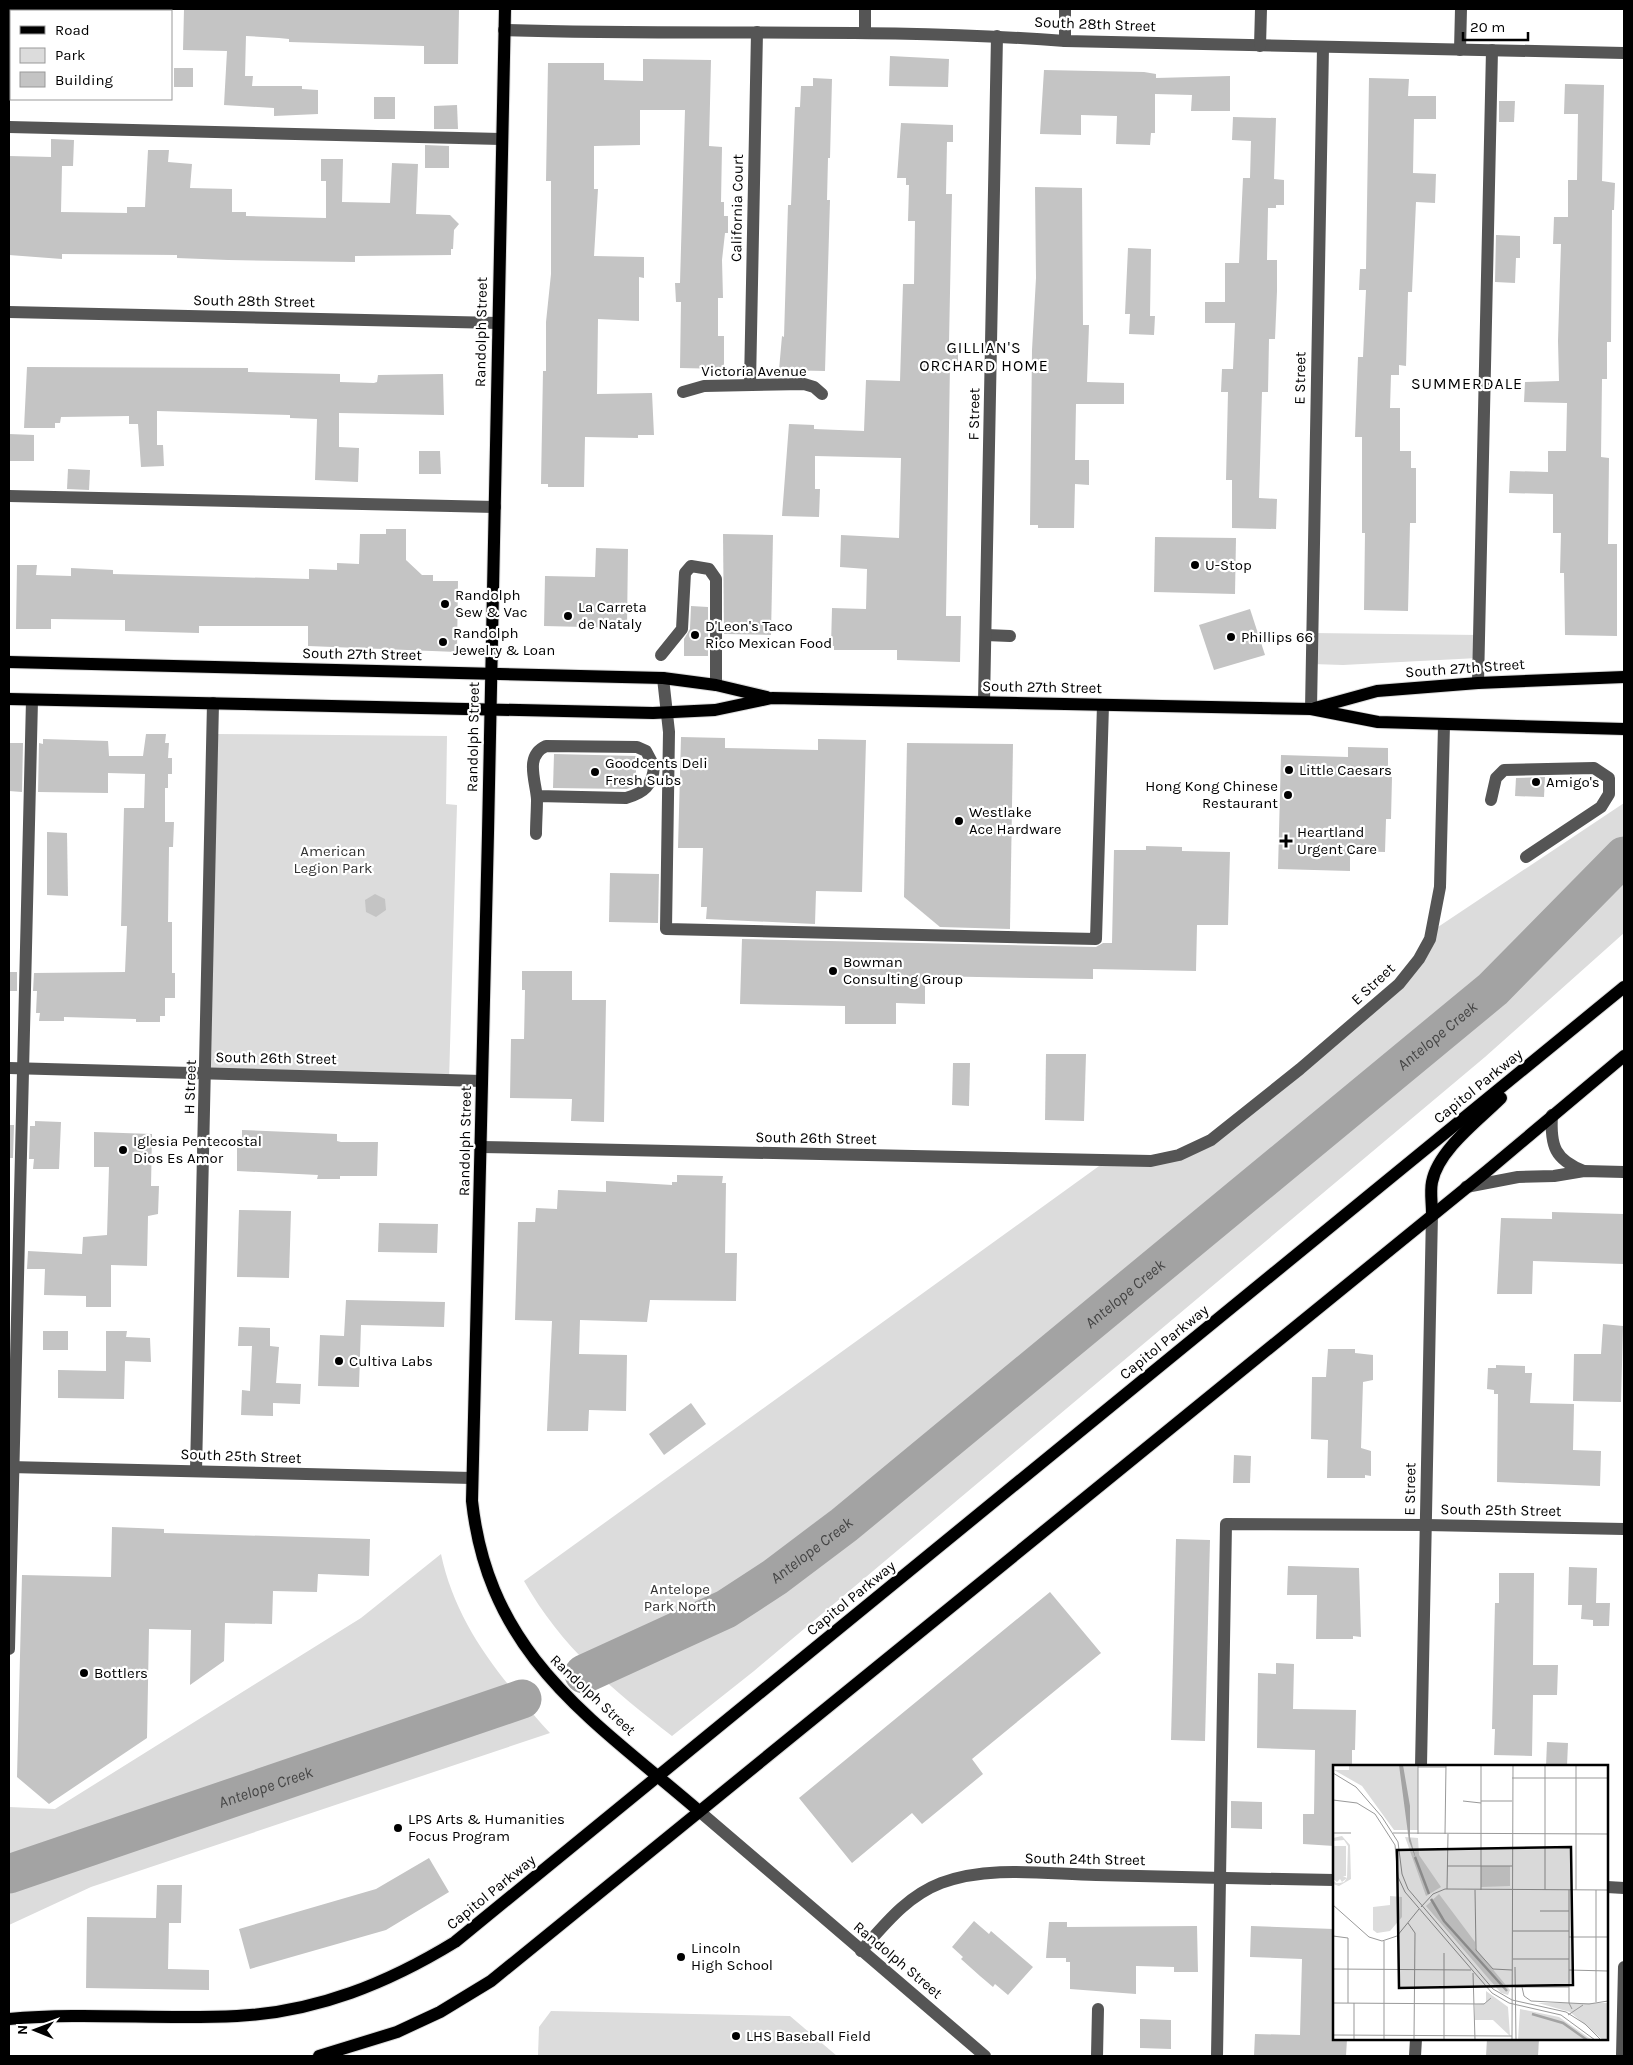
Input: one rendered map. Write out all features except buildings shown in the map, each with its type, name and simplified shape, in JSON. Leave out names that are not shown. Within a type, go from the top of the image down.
[{"type":"main road","name":"Randolph Street","points":[[504,9],[472,1502],[479,1546],[488,1574],[511,1627],[535,1662],[557,1687],[699,1811]]},
{"type":"main road","name":"South 27th Street","points":[[9,662],[491,672],[663,678],[716,685],[772,698],[1311,710],[1378,722],[1624,729]]},
{"type":"main road","name":"South 27th Street","points":[[1311,710],[1377,691],[1478,683],[1624,677]]},
{"type":"main road","name":"South 27th Street","points":[[9,699],[490,711],[668,712],[715,710],[772,698]]},
{"type":"main road","name":"Capitol Parkway","points":[[9,2019],[90,2015],[237,2016],[285,2011],[322,2003],[377,1985],[414,1967],[455,1942],[1624,987]]},
{"type":"main road","points":[[1432,1213],[1432,1182],[1438,1165],[1446,1154],[1552,1047]]},
{"type":"main road","points":[[319,2056],[397,2032],[440,2012],[491,1980],[1466,1187],[1624,1056]]},
{"type":"street","points":[[865,9],[865,32]]},
{"type":"street","points":[[1064,41],[1065,9]]},
{"type":"street","points":[[1260,46],[1261,9]]},
{"type":"street","points":[[1460,50],[1461,9]]},
{"type":"street","name":"South 28th Street","points":[[504,30],[865,32],[998,36],[1064,41],[1624,53]]},
{"type":"street","name":"California Court","points":[[750,384],[757,32]]},
{"type":"street","name":"F Street","points":[[984,702],[998,36]]},
{"type":"street","name":"E Street","points":[[1311,710],[1323,47]]},
{"type":"street","points":[[1478,683],[1492,50]]},
{"type":"street","points":[[9,127],[501,139]]},
{"type":"street","name":"South 28th Street","points":[[9,312],[498,323]]},
{"type":"street","name":"Victoria Avenue","points":[[683,392],[704,386],[804,384],[814,387],[822,394]]},
{"type":"street","points":[[9,496],[494,507]]},
{"type":"street","points":[[661,655],[682,629],[684,573],[691,566],[709,569],[716,579],[716,685]]},
{"type":"street","points":[[986,635],[1010,636]]},
{"type":"street","points":[[663,678],[668,712],[669,808],[666,929],[1096,939],[1103,705]]},
{"type":"street","points":[[9,1649],[11,1467],[32,700]]},
{"type":"street","name":"H Street","points":[[196,1471],[213,703]]},
{"type":"street","name":"E Street","points":[[1151,1161],[1179,1155],[1211,1140],[1300,1069],[1399,984],[1419,959],[1430,939],[1440,887],[1444,725]]},
{"type":"street","points":[[536,834],[537,796],[533,780],[533,762],[539,749],[546,746],[637,747],[652,758],[654,766],[651,784],[643,792],[634,796],[537,796]]},
{"type":"street","points":[[1491,800],[1496,778],[1504,770],[1594,768],[1610,778],[1609,794],[1601,807],[1526,857]]},
{"type":"street","name":"South 26th Street","points":[[9,1068],[482,1081]]},
{"type":"street","points":[[1552,1115],[1552,1138],[1558,1155],[1568,1165],[1584,1172]]},
{"type":"street","name":"South 26th Street","points":[[481,1148],[1151,1161]]},
{"type":"street","points":[[1466,1187],[1518,1177],[1554,1176],[1584,1172],[1624,1172]]},
{"type":"street","name":"E Street","points":[[1421,1765],[1432,1213]]},
{"type":"street","name":"South 25th Street","points":[[11,1467],[472,1478]]},
{"type":"street","name":"South 25th Street","points":[[1221,1878],[1226,1524],[1426,1525],[1624,1529]]},
{"type":"street","name":"Randolph Street","points":[[699,1811],[985,2056]]},
{"type":"street","name":"South 24th Street","points":[[861,1951],[895,1913],[915,1896],[940,1883],[965,1876],[1024,1874],[1333,1880]]},
{"type":"street","points":[[1217,2056],[1221,1878]]},
{"type":"street","points":[[1608,1887],[1624,1888]]},
{"type":"street","points":[[1622,2056],[1624,1967]]},
{"type":"street","points":[[1097,2056],[1098,2009]]},
{"type":"street","points":[[1415,2056],[1416,2040]]},
{"type":"green space","points":[[1312,633],[1479,635],[1478,658],[1343,665],[1312,664]]},
{"type":"green space","name":"American Legion Park","points":[[213,734],[447,736],[446,804],[457,805],[449,1081],[207,1072]]},
{"type":"green space","name":"Antelope Park North","points":[[1624,803],[1624,933],[1485,1057],[754,1671],[672,1736],[609,1684],[554,1627],[524,1581],[1106,1161],[1194,1149],[1399,984],[1432,931]]},
{"type":"green space","points":[[441,1554],[453,1595],[472,1632],[508,1684],[550,1733],[91,1887],[9,1925],[9,1807],[55,1809],[361,1618]]},
{"type":"green space","points":[[551,2011],[790,2016],[837,2056],[538,2056],[539,2027]]},
{"type":"shaded area","points":[[108,1840],[52,1870],[9,1887],[9,1865]]},
{"type":"waterway","name":"Antelope Creek","points":[[584,1674],[726,1609],[775,1577],[844,1525],[1493,989],[1624,856]]},
{"type":"waterway","name":"Antelope Creek","points":[[9,1874],[522,1699]]},
{"type":"place","name":"U-Stop","points":[[1195,565]]},
{"type":"place","name":"Randolph Sew & Vac","points":[[445,604]]},
{"type":"place","name":"La Carreta de Nataly","points":[[568,616]]},
{"type":"place","name":"D'Leon's Taco Rico Mexican Food","points":[[695,635]]},
{"type":"place","name":"Phillips 66","points":[[1231,637]]},
{"type":"place","name":"Randolph Jewelry & Loan","points":[[443,642]]},
{"type":"place","name":"Little Caesars","points":[[1289,770]]},
{"type":"place","name":"Goodcents Deli Fresh Subs","points":[[595,772]]},
{"type":"place","name":"Amigo's","points":[[1536,782]]},
{"type":"place","name":"Hong Kong Chinese Restaurant","points":[[1288,795]]},
{"type":"place","name":"Westlake Ace Hardware","points":[[959,821]]},
{"type":"place","name":"Heartland Urgent Care","points":[[1286,841]]},
{"type":"place","name":"Bowman Consulting Group","points":[[833,971]]},
{"type":"place","name":"Iglesia Pentecostal Dios Es Amor","points":[[123,1150]]},
{"type":"place","name":"Cultiva Labs","points":[[339,1361]]},
{"type":"place","name":"Bottlers","points":[[84,1673]]},
{"type":"place","name":"LPS Arts & Humanities Focus Program","points":[[398,1828]]},
{"type":"place","name":"Lincoln High School","points":[[681,1957]]},
{"type":"place","name":"LHS Baseball Field","points":[[736,2036]]},
{"type":"district","name":"GILLIAN'S ORCHARD HOME","points":[[984,356]]},
{"type":"district","name":"SUMMERDALE","points":[[1467,383]]}]
